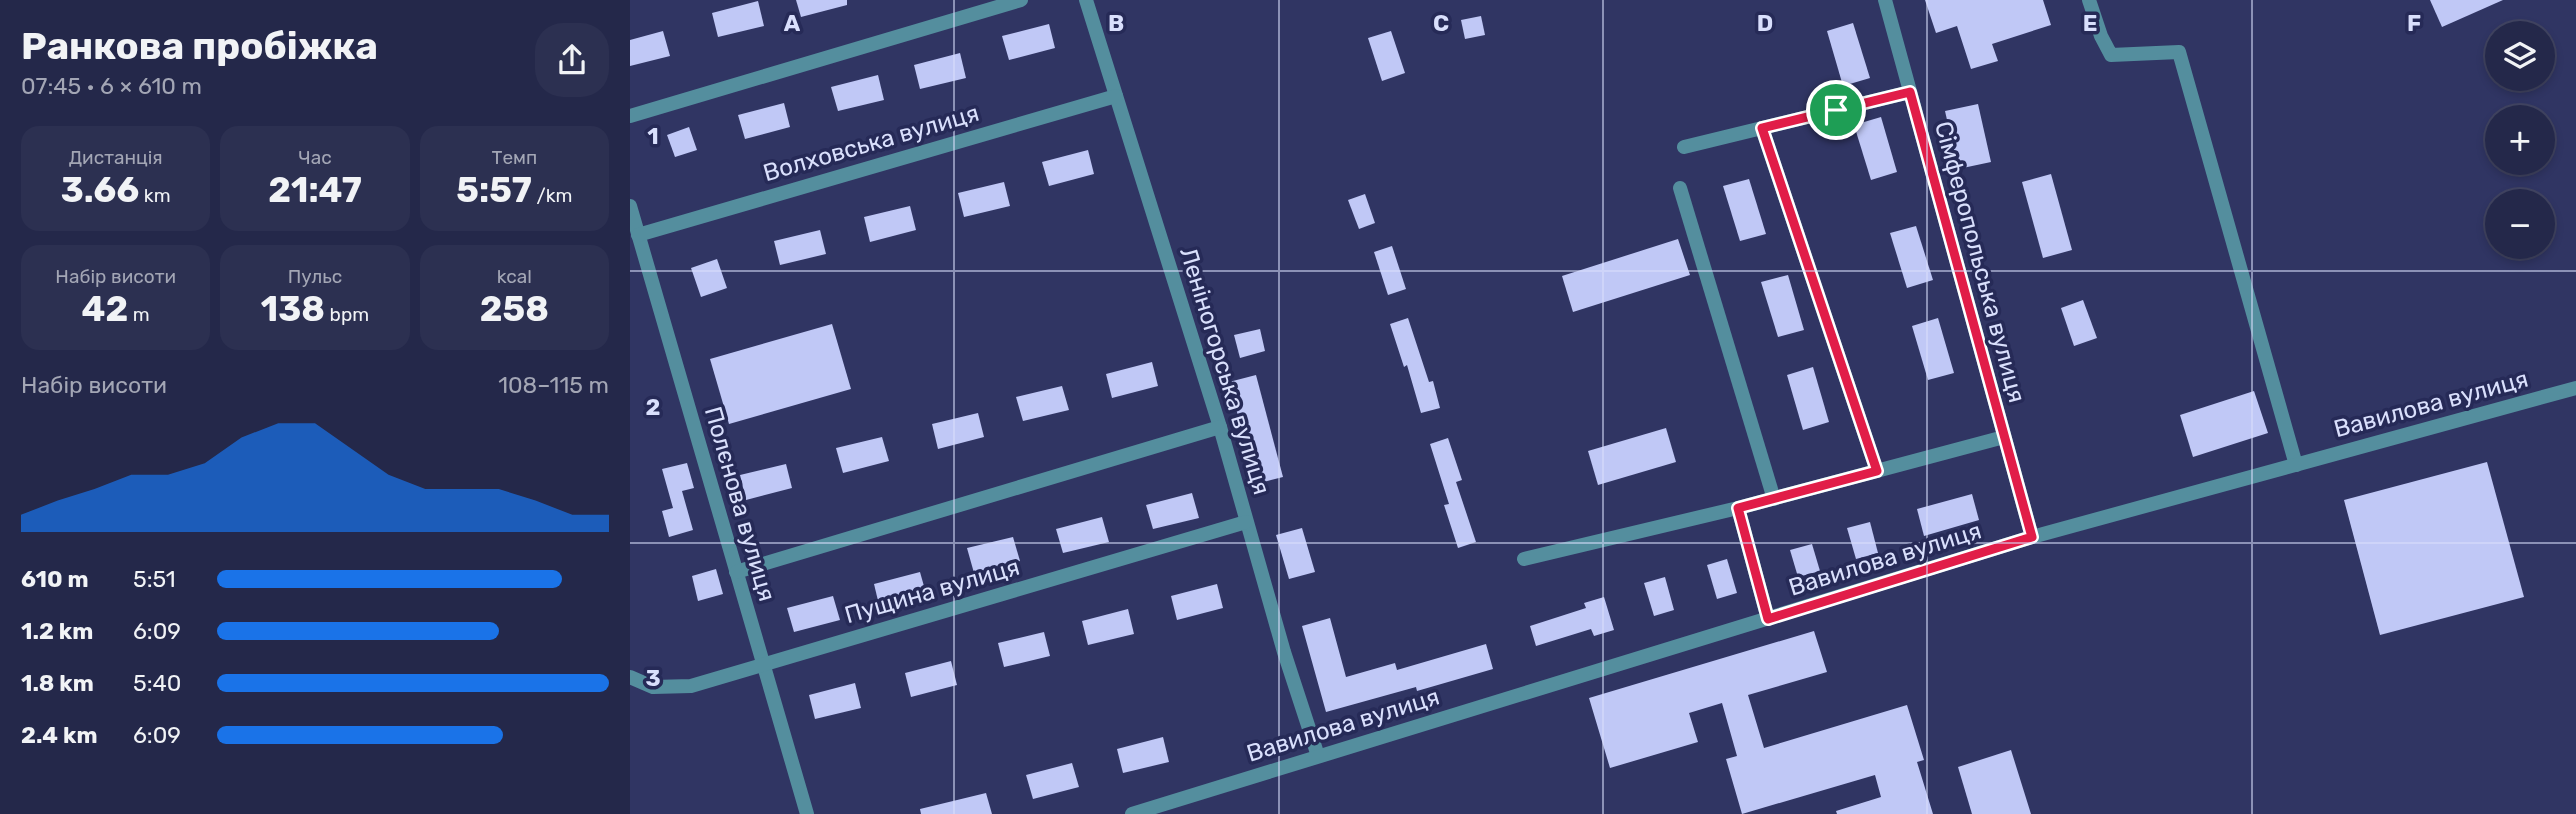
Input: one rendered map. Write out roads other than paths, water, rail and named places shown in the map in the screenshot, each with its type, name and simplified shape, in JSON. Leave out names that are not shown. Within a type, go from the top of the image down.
[{"type":"street","points":[[630,116],[1021,0]]},
{"type":"street","name":"Леніногорська вулиця","points":[[1086,0],[1220,427],[1284,652],[1318,756]]},
{"type":"street","name":"Сімферопольська вулиця","points":[[1885,0],[2032,537]]},
{"type":"street","points":[[2090,0],[2101,36],[2111,55],[2179,52],[2296,464]]},
{"type":"street","points":[[1684,147],[1910,92]]},
{"type":"street","name":"Волховська вулиця","points":[[638,235],[1116,96]]},
{"type":"street","points":[[1762,128],[1877,471]]},
{"type":"street","points":[[1680,188],[1774,499]]},
{"type":"street","name":"Полєнова вулиця","points":[[630,206],[807,814]]},
{"type":"street","name":"Вавилова вулиця","points":[[1132,814],[2032,537],[2576,388]]},
{"type":"street","points":[[736,572],[1220,427]]},
{"type":"street","points":[[1524,559],[1774,499],[2004,437]]},
{"type":"street","points":[[1738,508],[1768,619]]},
{"type":"street","name":"Пущина вулиця","points":[[630,677],[653,687],[691,686],[1247,522]]}]
